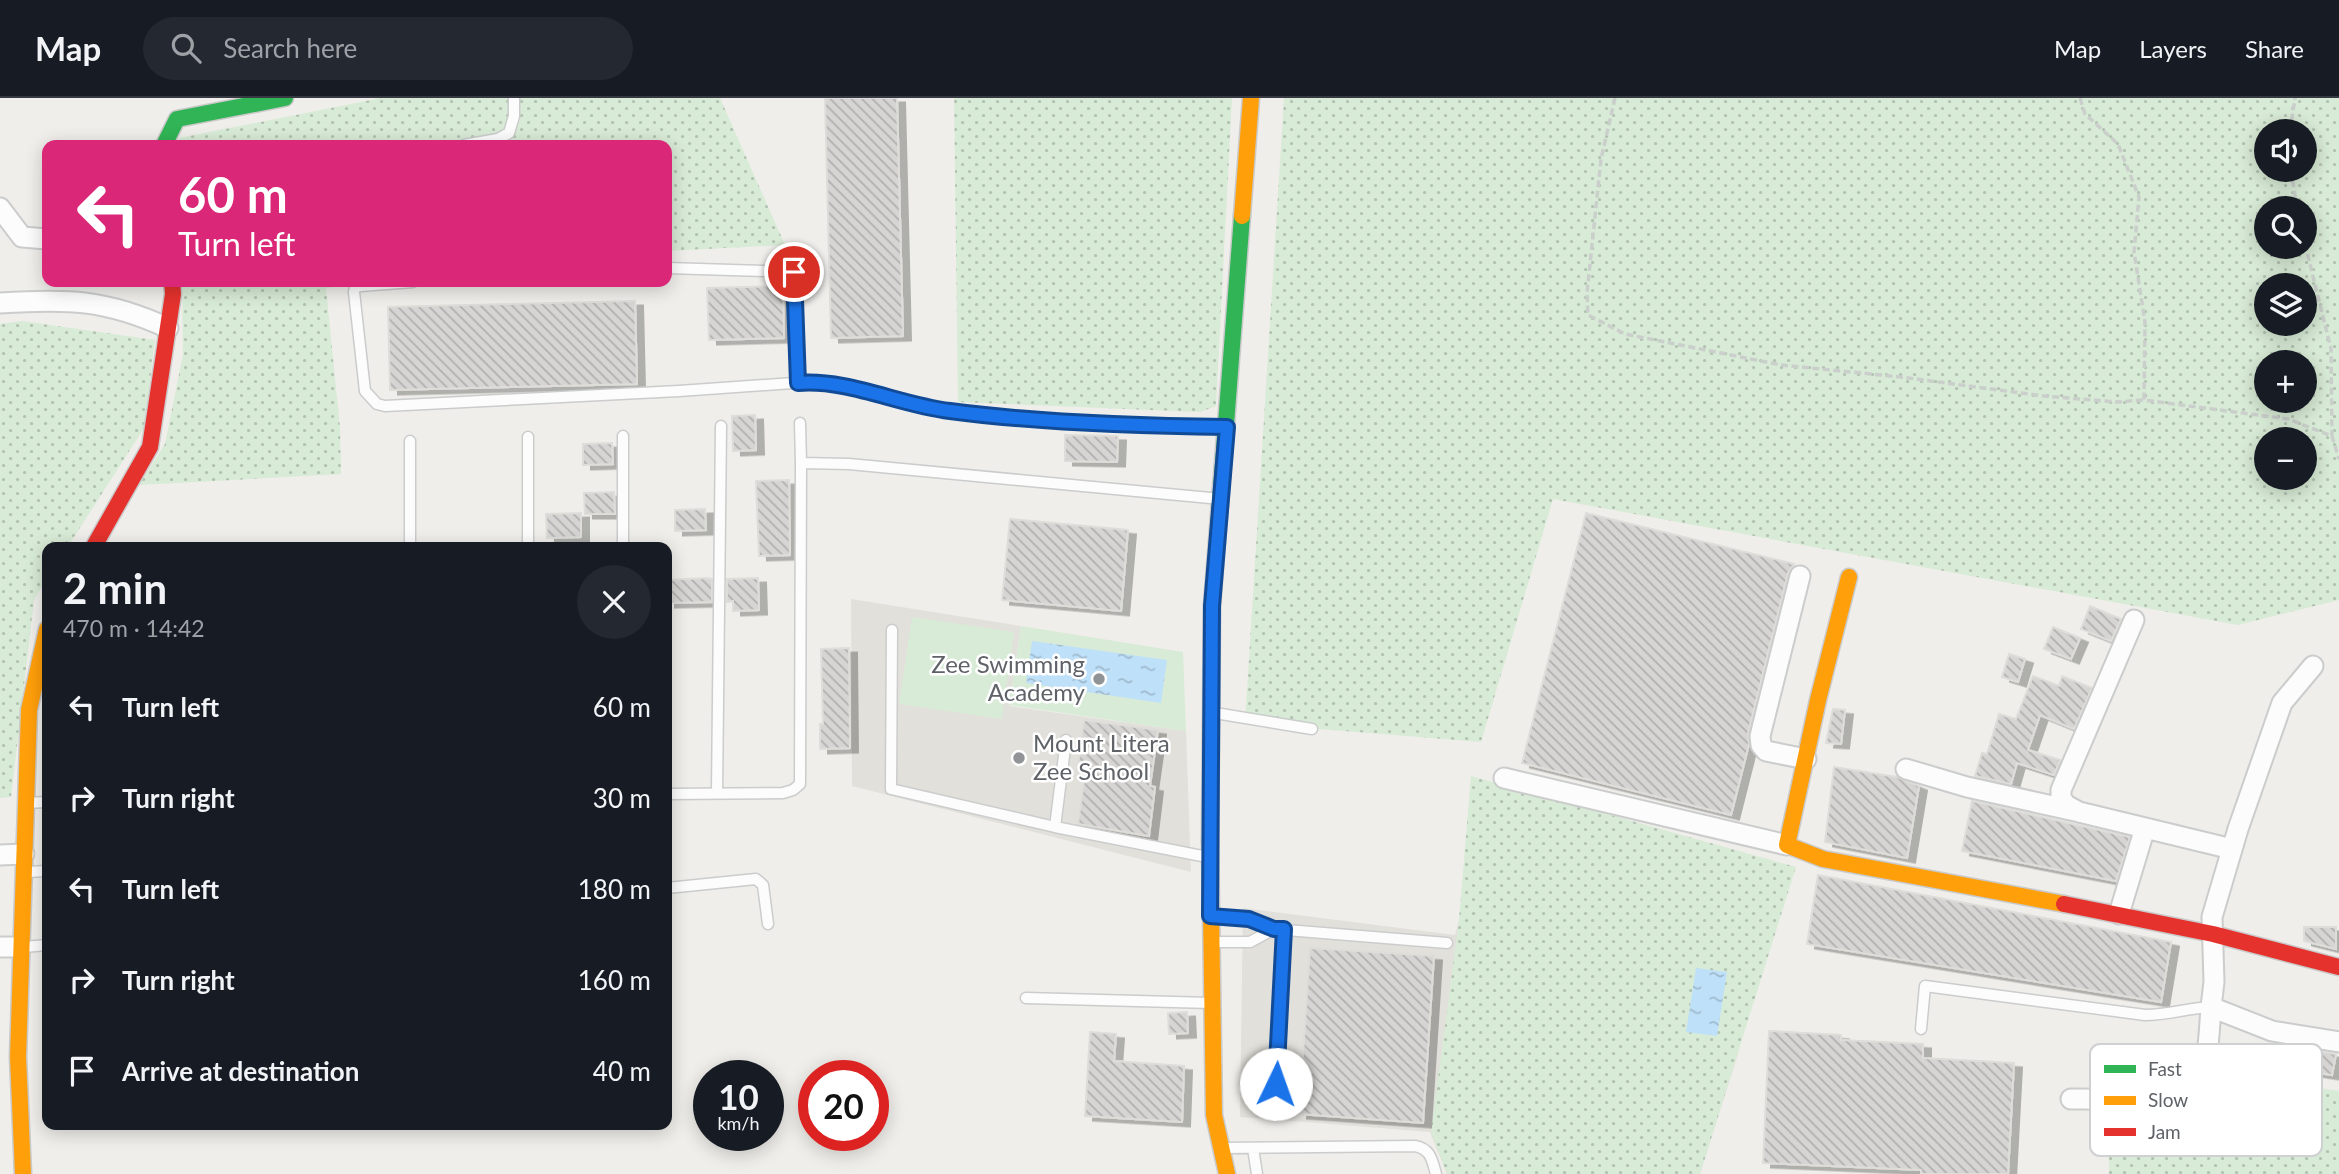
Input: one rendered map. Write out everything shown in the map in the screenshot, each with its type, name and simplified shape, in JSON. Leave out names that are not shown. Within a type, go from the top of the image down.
[{"type":"street","points":[[166,140],[177,119],[201,106],[285,98]]},
{"type":"street","points":[[1227,1174],[1214,1115],[1210,942],[1212,606],[1251,98]]},
{"type":"street","points":[[0,208],[22,237],[42,239]]},
{"type":"street","points":[[96,542],[150,447],[172,287]]},
{"type":"street","points":[[0,303],[57,299],[101,303],[141,315],[168,328]]},
{"type":"street","points":[[1800,576],[1760,736],[1761,745],[1766,751],[1806,759]]},
{"type":"street","points":[[1787,845],[1849,577]]},
{"type":"street","points":[[2079,812],[2066,805],[2061,798],[2061,790],[2134,620]]},
{"type":"street","points":[[23,1174],[9,1033],[10,947],[23,863],[29,709],[42,651]]},
{"type":"street","points":[[2207,1044],[2214,982],[2212,917],[2232,849],[2283,703],[2313,666]]},
{"type":"street","points":[[1906,769],[1968,787],[2232,849]]},
{"type":"street","points":[[1504,778],[1787,845],[1823,859],[2119,914],[2213,934],[2339,967]]},
{"type":"street","points":[[2119,914],[2145,828]]},
{"type":"street","points":[[0,855],[23,863]]},
{"type":"street","points":[[2211,1007],[2272,1031],[2339,1042]]},
{"type":"street","points":[[2071,1099],[2090,1098]]},
{"type":"lane","points":[[492,140],[509,133],[514,116],[514,98]]},
{"type":"lane","points":[[797,250],[794,272],[798,383]]},
{"type":"lane","points":[[672,268],[794,272]]},
{"type":"lane","points":[[355,287],[365,391],[377,404],[385,406],[821,381],[948,411],[1039,420],[1227,427]]},
{"type":"lane","points":[[672,794],[783,793],[800,784],[800,423]]},
{"type":"lane","points":[[717,793],[721,426]]},
{"type":"lane","points":[[623,436],[623,542]]},
{"type":"lane","points":[[527,542],[528,437]]},
{"type":"lane","points":[[410,441],[410,542]]},
{"type":"lane","points":[[802,463],[849,464],[1222,499]]},
{"type":"lane","points":[[892,630],[891,789],[1055,827],[1210,858]]},
{"type":"lane","points":[[1211,712],[1312,729]]},
{"type":"lane","points":[[1055,827],[1066,740]]},
{"type":"lane","points":[[26,803],[42,802]]},
{"type":"lane","points":[[23,863],[42,869]]},
{"type":"lane","points":[[672,887],[756,879],[763,885],[768,924]]},
{"type":"lane","points":[[1210,916],[1249,919],[1279,929],[1447,943]]},
{"type":"lane","points":[[1210,942],[1250,942],[1279,929]]},
{"type":"lane","points":[[1275,1110],[1279,929]]},
{"type":"lane","points":[[10,947],[42,945]]},
{"type":"lane","points":[[1921,1029],[1925,986],[2145,1015],[2168,1015],[2191,1008],[2211,1007]]},
{"type":"lane","points":[[1026,998],[1212,1003]]},
{"type":"lane","points":[[1222,1148],[1415,1146],[1430,1153],[1436,1174]]},
{"type":"lane","points":[[1254,1148],[1257,1174]]},
{"type":"path","points":[[1615,98],[1601,159],[1587,293],[1588,315],[1625,334],[1781,365],[2044,396],[2117,402],[2144,400],[2288,419],[2332,436]]},
{"type":"path","points":[[2080,98],[2085,114],[2118,144],[2139,197],[2134,252],[2145,322],[2144,400]]},
{"type":"path","points":[[2292,119],[2295,98]]},
{"type":"path","points":[[2309,259],[2331,349],[2332,436],[2339,459]]},
{"type":"shaded area","name":"Mount Litera Zee School","points":[[851,599],[1021,626],[1009,706],[1186,731],[1191,872],[852,786]]},
{"type":"shaded area","points":[[1243,908],[1455,935],[1459,920],[1738,1054],[1700,1174],[1447,1174],[1430,1132],[1240,1117]]},
{"type":"green space","points":[[381,98],[720,98],[785,245],[672,251],[672,140],[179,138]]},
{"type":"green space","points":[[954,98],[1232,98],[1216,406],[1200,412],[958,402]]},
{"type":"green space","points":[[1284,98],[2339,98],[2339,600],[2238,625],[1553,499],[1481,742],[1245,723]]},
{"type":"green space","points":[[182,287],[334,287],[326,288],[340,428],[341,474],[139,485],[165,444],[183,354]]},
{"type":"green space","points":[[22,321],[155,340],[144,428],[71,542],[42,542],[42,586],[34,600],[11,797],[0,798],[0,324]]},
{"type":"green space","points":[[912,617],[1014,632],[1002,719],[899,704]]},
{"type":"green space","name":"Zee Swimming Academy","points":[[1021,626],[1183,652],[1186,731],[1009,705]]},
{"type":"green space","points":[[1471,776],[1796,867],[1700,1174],[1447,1174],[1431,1132],[1459,920]]},
{"type":"green space","points":[[2322,1089],[2339,1091],[2339,1174],[2109,1174],[2109,1156],[2322,1156]]},
{"type":"water","points":[[1032,641],[1167,660],[1161,703],[1026,683]]},
{"type":"water","points":[[1696,968],[1727,972],[1717,1036],[1686,1032]]},
{"type":"building","points":[[825,98],[897,98],[903,336],[831,338]]},
{"type":"building","points":[[783,286],[784,338],[709,340],[707,288]]},
{"type":"building","points":[[635,301],[637,384],[390,390],[388,307]]},
{"type":"building","points":[[755,415],[756,450],[733,451],[732,416]]},
{"type":"building","points":[[1065,435],[1118,436],[1117,462],[1065,461]]},
{"type":"building","points":[[612,443],[613,464],[583,465],[583,444]]},
{"type":"building","points":[[789,480],[790,555],[759,556],[756,481]]},
{"type":"building","points":[[614,492],[615,514],[585,514],[584,493]]},
{"type":"building","points":[[705,509],[706,530],[675,531],[675,510]]},
{"type":"building","points":[[581,513],[581,537],[547,538],[546,514]]},
{"type":"building","points":[[1586,513],[1794,564],[1788,573],[1748,733],[1749,744],[1731,815],[1522,763]]},
{"type":"building","points":[[1010,519],[1128,530],[1121,611],[1002,600]]},
{"type":"building","points":[[758,578],[759,610],[733,611],[733,601],[727,602],[727,579]]},
{"type":"building","points":[[712,579],[712,602],[672,603],[672,580]]},
{"type":"building","points":[[2090,606],[2121,619],[2111,641],[2081,629]]},
{"type":"building","points":[[2053,627],[2080,638],[2071,659],[2044,649]]},
{"type":"building","points":[[849,648],[850,748],[820,749],[820,724],[823,724],[821,649]]},
{"type":"building","points":[[2009,654],[2025,659],[2018,682],[2002,677]]},
{"type":"building","points":[[2033,676],[2059,686],[2062,676],[2092,688],[2074,729],[2040,715],[2028,750],[2060,760],[2054,775],[2017,763],[2011,784],[1975,776],[1982,753],[1987,754],[1999,714],[2016,719]]},
{"type":"building","points":[[1833,709],[1845,710],[1841,744],[1826,743]]},
{"type":"building","points":[[1084,720],[1158,730],[1150,786],[1155,787],[1149,836],[1078,824],[1085,773],[1077,772]]},
{"type":"building","points":[[1834,767],[1897,777],[1919,786],[1907,858],[1825,842]]},
{"type":"building","points":[[1972,801],[2130,837],[2116,881],[1962,851]]},
{"type":"building","points":[[1818,875],[2171,942],[2161,1002],[1807,944]]},
{"type":"building","points":[[2304,927],[2336,927],[2336,949],[2304,941]]},
{"type":"building","points":[[1310,948],[1434,956],[1423,1123],[1299,1114]]},
{"type":"building","points":[[1187,1012],[1188,1033],[1169,1034],[1168,1013]]},
{"type":"building","points":[[1769,1031],[1841,1035],[1841,1040],[1923,1044],[1923,1058],[2014,1063],[2008,1174],[1921,1174],[1921,1170],[1763,1163]]},
{"type":"building","points":[[1090,1032],[1116,1034],[1114,1061],[1184,1066],[1182,1122],[1085,1116]]},
{"type":"building","points":[[2322,1052],[2336,1054],[2332,1075],[2322,1074]]},
{"type":"traffic: fast","points":[[166,140],[177,119],[285,98]]},
{"type":"traffic: fast","points":[[1210,841],[1212,606],[1242,216]]},
{"type":"traffic: slow","points":[[1242,216],[1251,98]]},
{"type":"traffic: slow","points":[[1849,577],[1818,700],[1787,845],[1823,859],[2064,904]]},
{"type":"traffic: slow","points":[[23,1174],[18,1057],[29,710],[42,652]]},
{"type":"traffic: slow","points":[[1210,841],[1214,1115],[1227,1174]]},
{"type":"traffic: jam","points":[[96,542],[150,447],[172,287]]},
{"type":"traffic: jam","points":[[2064,904],[2213,934],[2339,967]]},
{"type":"place","name":"Zee Swimming Academy","points":[[1099,679]]},
{"type":"place","name":"Mount Litera Zee School","points":[[1019,758]]},
{"type":"route","points":[[794,272],[798,383],[821,381],[948,411],[1039,420],[1227,427],[1212,606],[1210,916],[1249,919],[1274,929],[1284,929],[1276,1084]]}]
